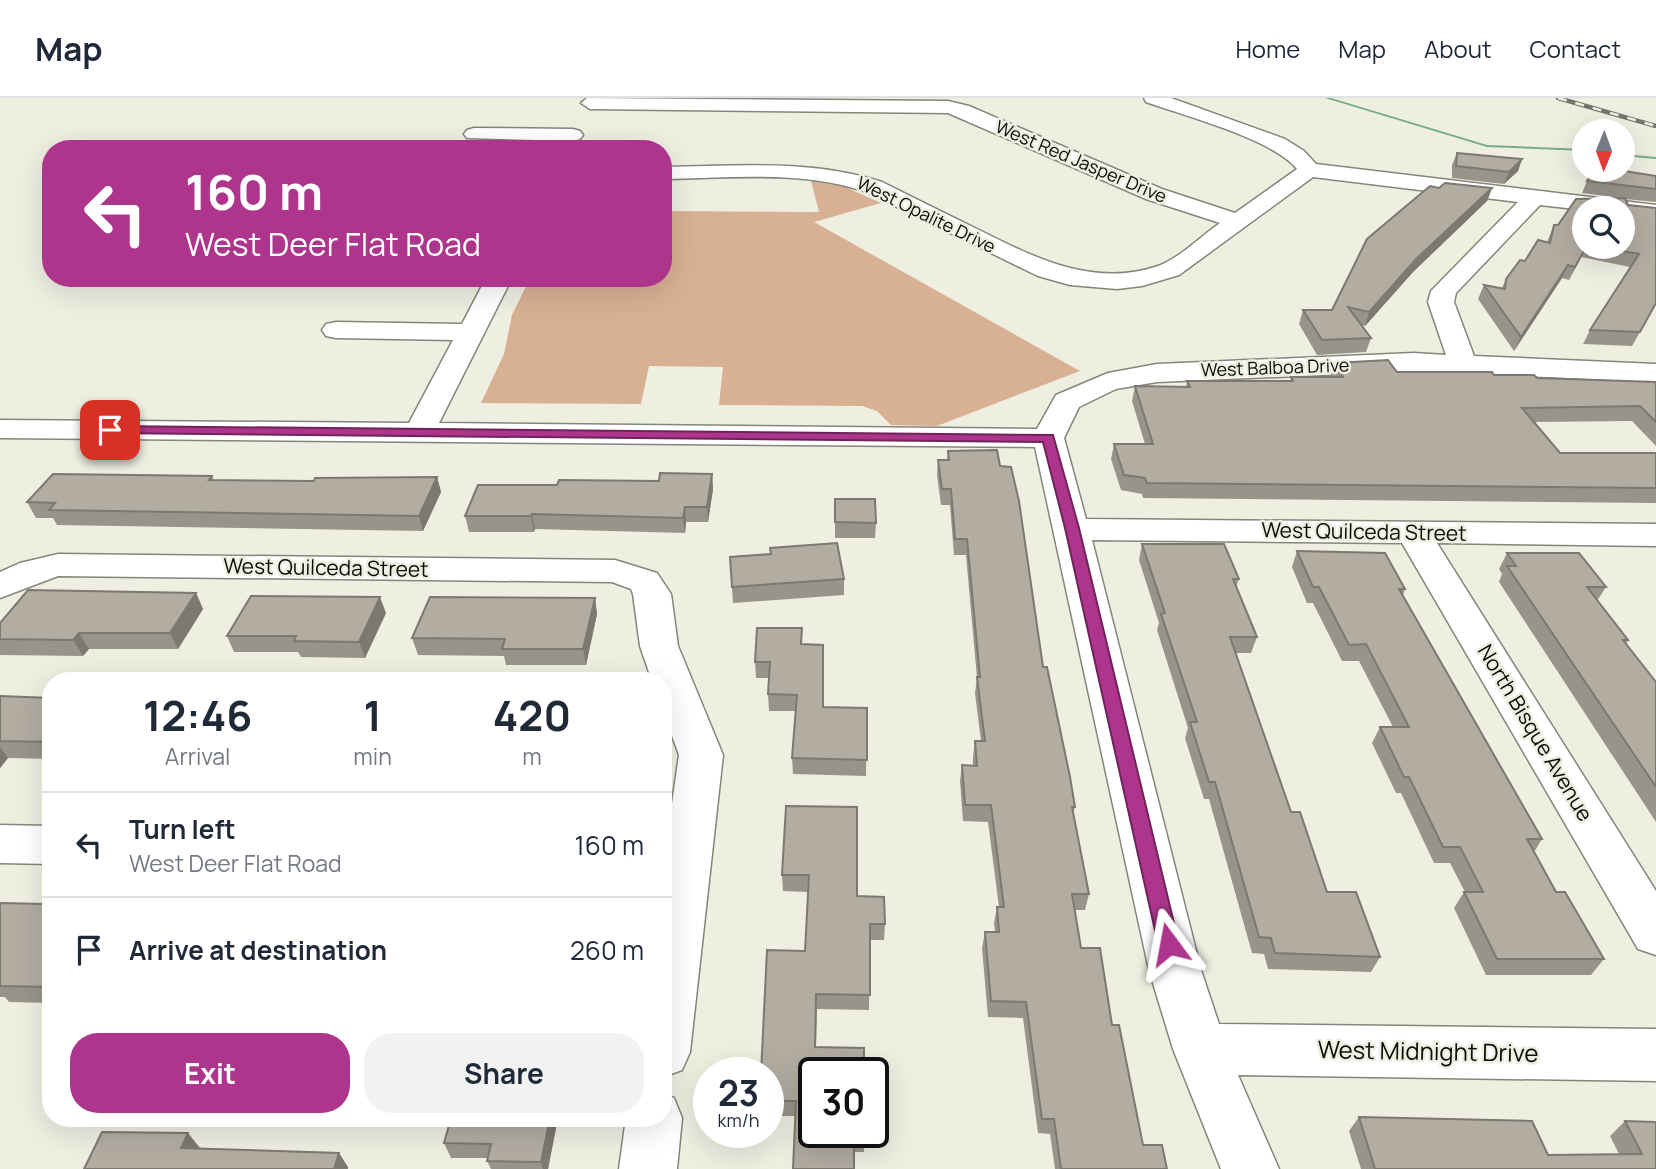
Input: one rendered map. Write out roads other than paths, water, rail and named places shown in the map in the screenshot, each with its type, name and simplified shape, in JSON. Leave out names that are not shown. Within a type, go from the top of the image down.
[{"type":"street","points":[[1153,98],[1278,143],[1297,155],[1309,170],[1656,212]]},
{"type":"street","points":[[570,140],[591,101]]},
{"type":"street","name":"West Red Jasper Drive","points":[[591,101],[948,107],[962,110],[1154,194],[1237,220]]},
{"type":"street","points":[[474,134],[545,140]]},
{"type":"street","name":"West Opalite Drive","points":[[672,173],[811,174],[851,179],[874,187],[1038,269],[1070,278],[1099,282],[1143,280],[1170,270],[1309,170]]},
{"type":"street","points":[[1463,364],[1441,302],[1444,291],[1535,197]]},
{"type":"street","points":[[419,433],[494,287]]},
{"type":"street","points":[[336,330],[471,332]]},
{"type":"street","name":"West Balboa Drive","points":[[1057,420],[1108,382],[1157,373],[1414,362],[1656,373]]},
{"type":"street","points":[[0,429],[419,433],[1057,420],[1072,528],[1175,970],[1200,1049],[1250,1169]]},
{"type":"street","name":"West Quilceda Street","points":[[1072,528],[1656,535]]},
{"type":"street","name":"North Bisque Avenue","points":[[1413,532],[1656,934]]},
{"type":"street","name":"West Quilceda Street","points":[[5,583],[58,565],[615,571],[643,581],[652,594],[659,646],[669,672]]},
{"type":"street","name":"West Quilceda Street","points":[[672,680],[701,755],[677,855]]},
{"type":"street","points":[[0,844],[42,845]]},
{"type":"street","points":[[672,925],[677,855]]},
{"type":"street","name":"West Midnight Drive","points":[[1200,1049],[1656,1055]]},
{"type":"street","points":[[648,1169],[653,1127]]},
{"type":"waterway","points":[[1327,98],[1487,146],[1572,150]]},
{"type":"waterway","points":[[1635,156],[1656,158]]},
{"type":"railway","points":[[1558,98],[1656,126]]}]
